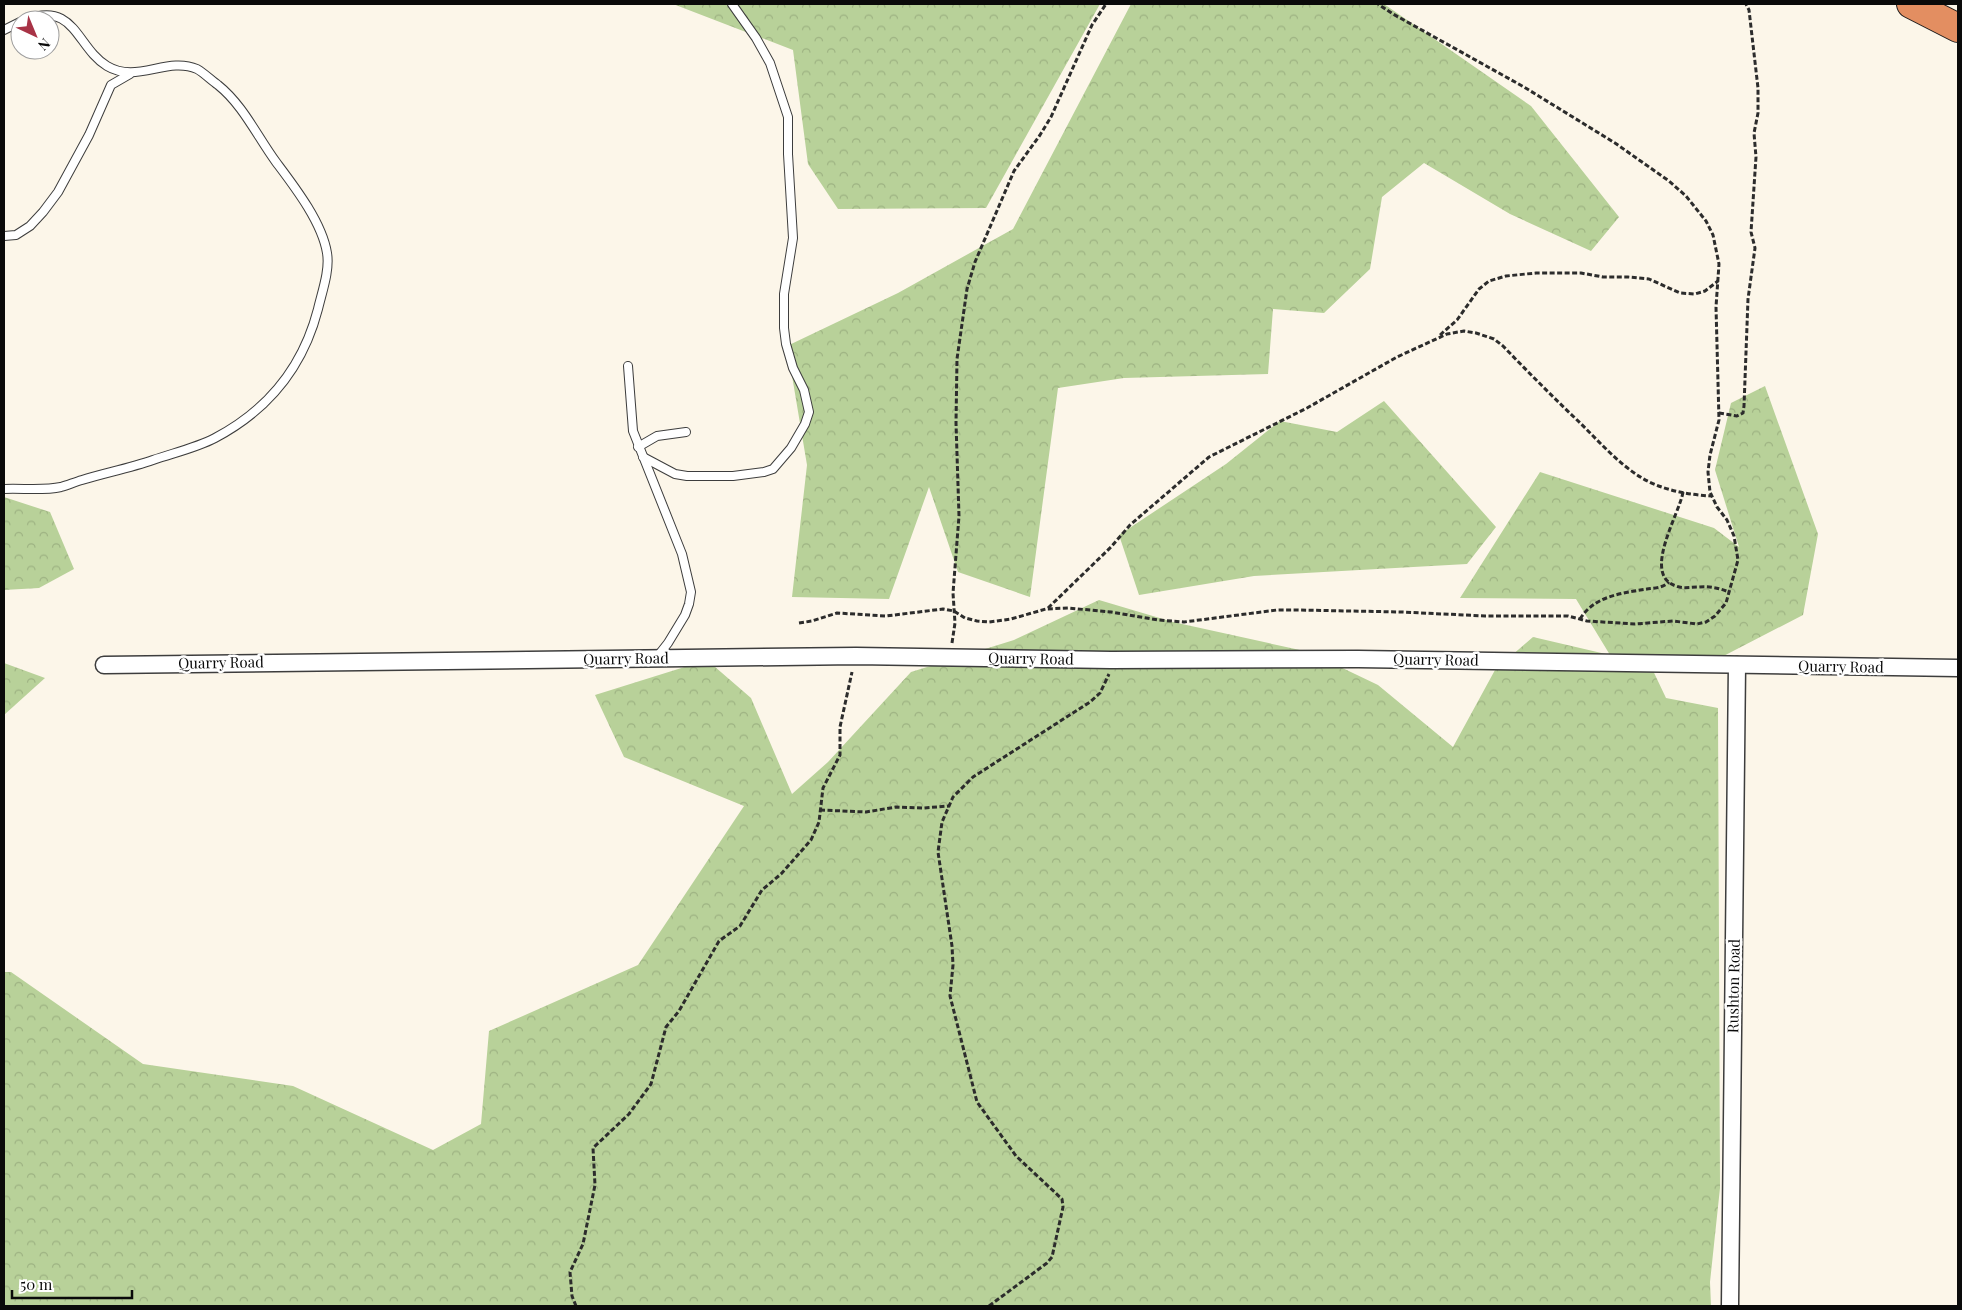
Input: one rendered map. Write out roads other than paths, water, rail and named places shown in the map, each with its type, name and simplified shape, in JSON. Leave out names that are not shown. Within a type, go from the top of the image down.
[{"type":"highway","points":[[1911,4],[1958,28]]},
{"type":"street","name":"Quarry Road","points":[[104,665],[856,656],[949,659],[1111,660],[1358,659],[1958,668]]},
{"type":"street","name":"Rushton Road","points":[[1730,1306],[1737,666]]},
{"type":"lane","points":[[643,457],[675,474],[687,476],[733,476],[764,472],[773,469],[791,448],[805,424],[809,412],[804,390],[793,368],[786,344],[784,328],[784,294],[793,238],[788,154],[788,117],[770,63],[756,38],[732,4]]},
{"type":"lane","points":[[4,489],[59,487],[136,466],[213,439],[259,410],[289,376],[314,325],[326,270],[327,254],[311,214],[249,121],[220,88],[197,70],[185,66],[165,67],[147,72],[119,72],[107,66],[94,55],[79,33],[66,19],[60,17]]},
{"type":"lane","points":[[4,236],[16,235],[30,226],[43,212],[58,192],[89,135],[110,85],[132,73]]},
{"type":"lane","points":[[628,366],[630,413],[633,431],[682,554],[690,592],[690,604],[685,615],[668,644],[656,658]]},
{"type":"lane","points":[[638,447],[657,436],[686,432]]}]
